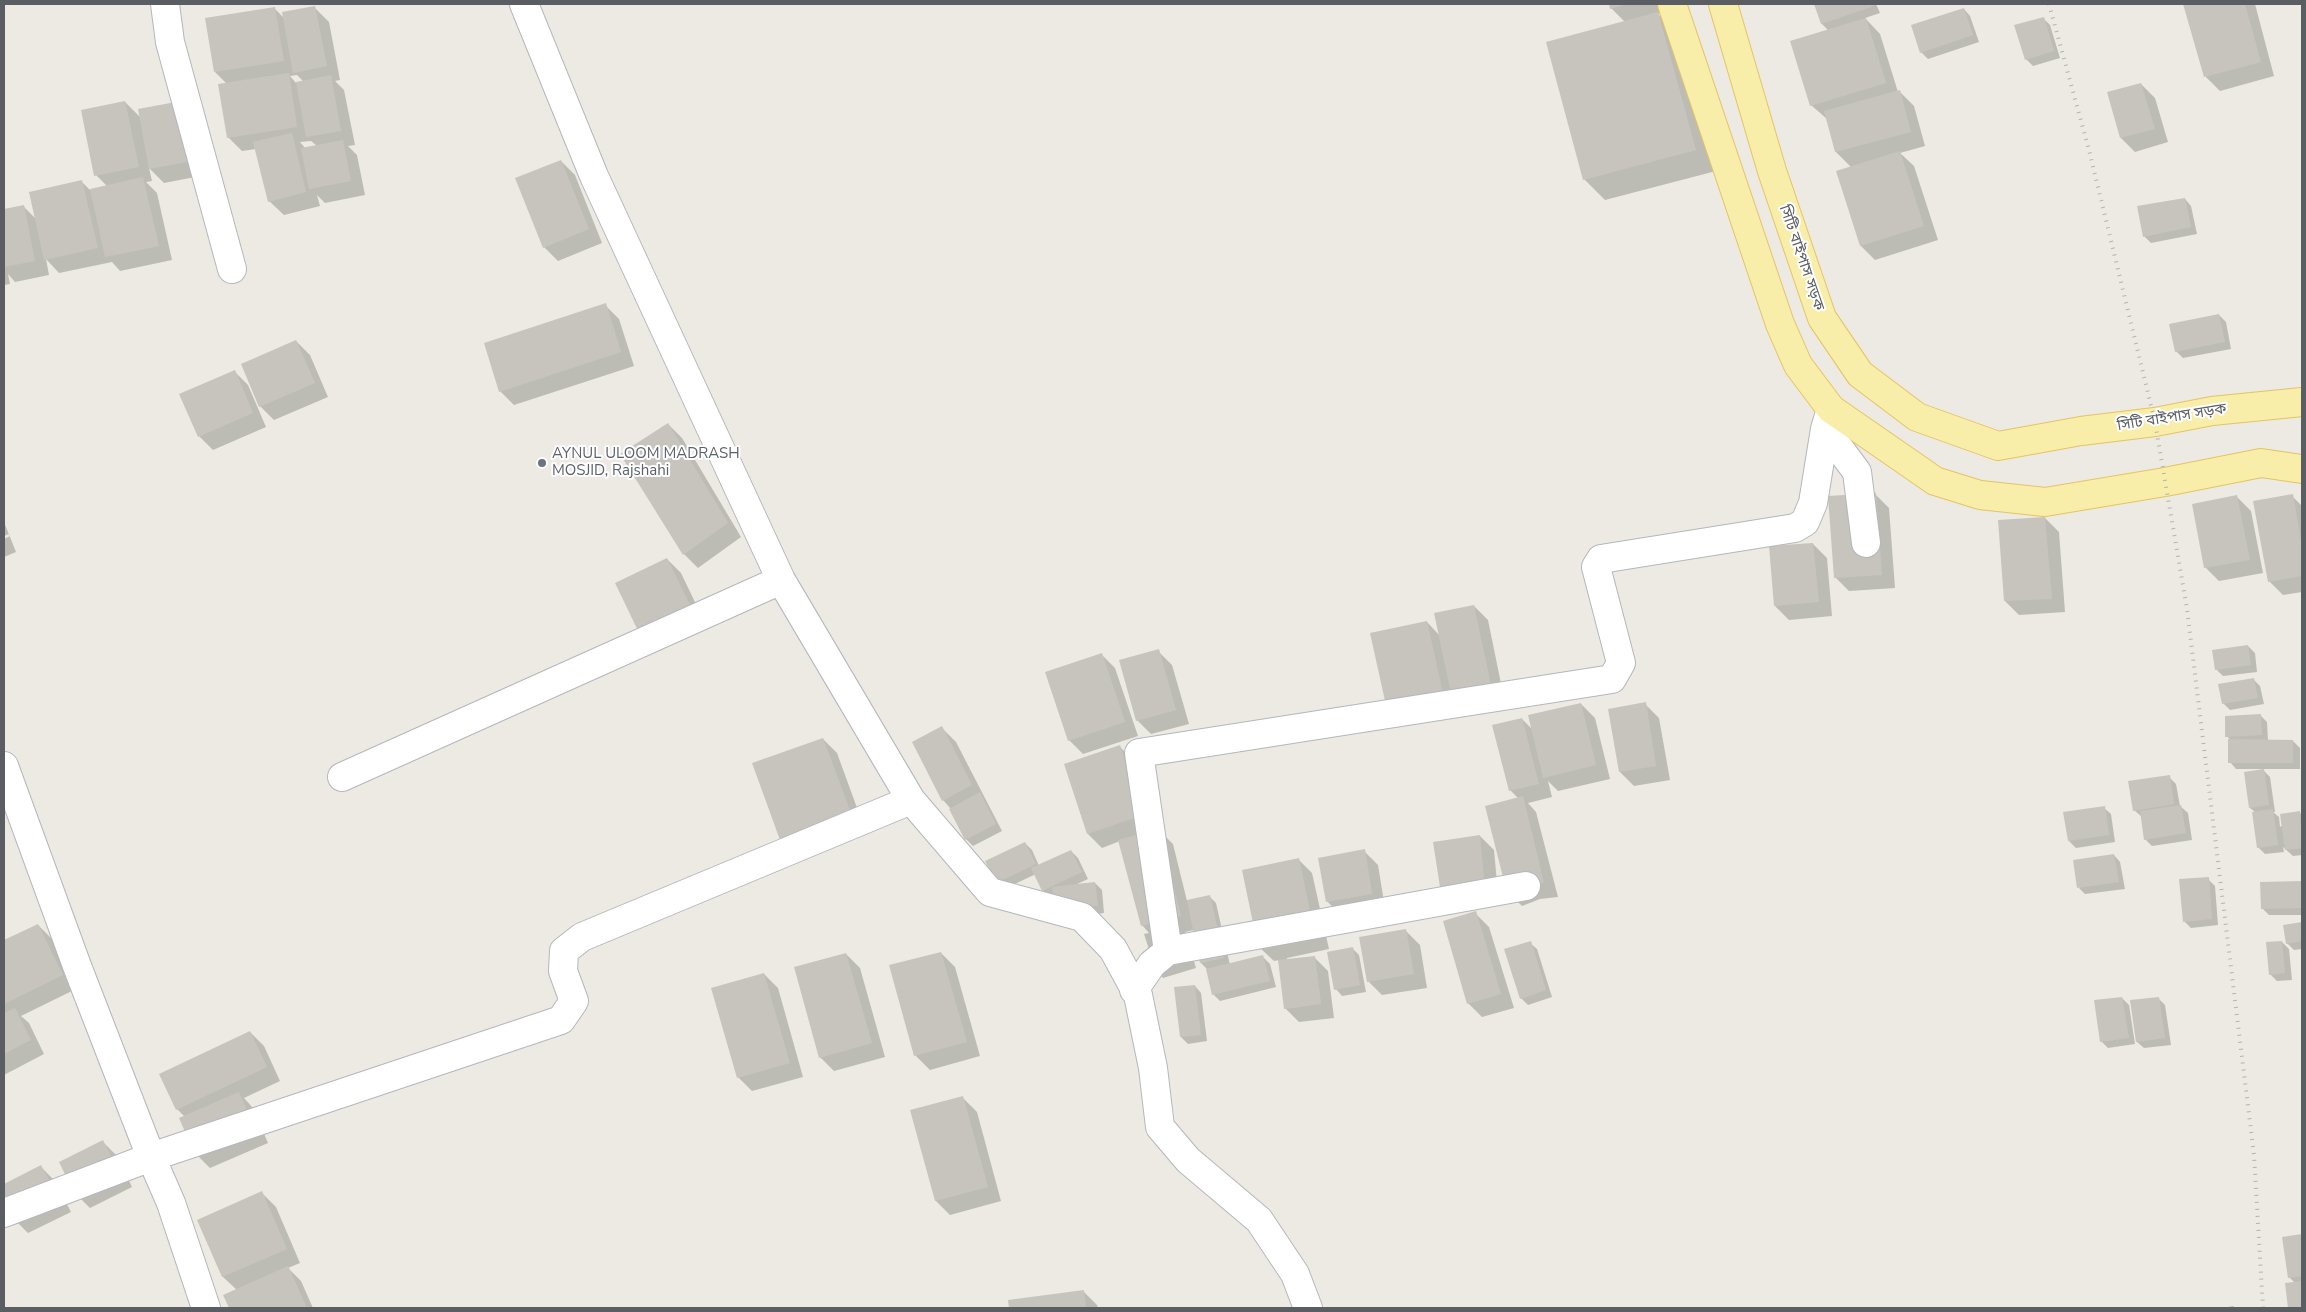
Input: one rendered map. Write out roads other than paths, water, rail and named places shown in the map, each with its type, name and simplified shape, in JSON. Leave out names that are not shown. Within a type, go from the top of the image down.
[{"type":"main road","points":[[1672,4],[1780,324],[1798,365],[1828,419],[1935,481],[1980,495],[2044,502],[2165,482],[2261,463],[2302,469]]},
{"type":"main road","name":"সিটি বাইপাস সড়ক","points":[[1723,4],[1772,171],[1822,318],[1860,374],[1917,417],[1998,446],[2081,431],[2155,422],[2212,411],[2302,402]]},
{"type":"street","points":[[165,4],[170,42],[232,270]]},
{"type":"street","points":[[524,4],[594,176],[781,580],[911,800],[990,892],[1082,917],[1113,949],[1138,995],[1153,1068],[1160,1127],[1188,1160],[1259,1220],[1295,1274],[1308,1308]]},
{"type":"street","points":[[1828,419],[1857,472],[1866,543]]},
{"type":"street","points":[[1168,951],[1139,753],[1612,679],[1621,663],[1596,567],[1601,559],[1795,528],[1805,522],[1813,503],[1828,419]]},
{"type":"street","points":[[342,776],[781,580]]},
{"type":"street","points":[[4,766],[151,1157],[171,1203],[206,1308]]},
{"type":"street","points":[[4,1213],[151,1157],[561,1020],[574,1001],[563,972],[564,951],[582,936],[911,800]]},
{"type":"street","points":[[1134,990],[1152,964],[1168,951],[1526,886]]},
{"type":"railway","points":[[2049,4],[2089,150],[2155,422],[2187,609],[2254,1155],[2263,1308]]},
{"type":"place","name":"AYNUL ULOOM MADRASH MOSJID, Rajshahi","points":[[542,463]]}]
